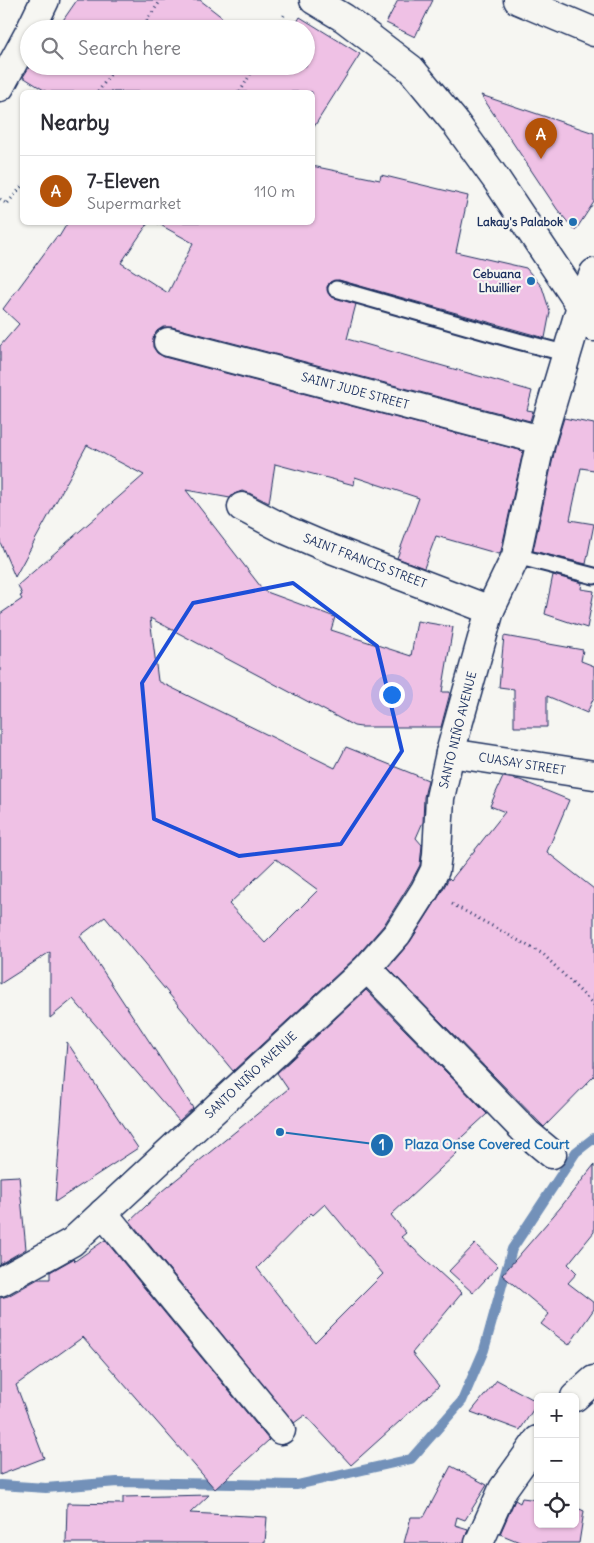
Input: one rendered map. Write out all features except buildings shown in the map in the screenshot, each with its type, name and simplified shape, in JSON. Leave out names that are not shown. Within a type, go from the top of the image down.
[{"type":"street","points":[[35,20],[45,0]]},
{"type":"street","points":[[314,0],[344,18],[411,69],[454,121],[486,165],[588,316]]},
{"type":"street","points":[[518,0],[594,32]]},
{"type":"street","points":[[0,87],[20,50]]},
{"type":"street","name":"SANTO NIÑO AVENUE","points":[[0,1282],[72,1242],[367,968],[397,934],[425,890],[435,870],[438,854],[440,798],[450,753],[490,610],[516,556],[541,440],[568,354],[588,316],[594,273]]},
{"type":"street","name":"SAINT JUDE STREET","points":[[168,342],[541,440]]},
{"type":"street","name":"SAINT FRANCIS STREET","points":[[242,506],[304,538],[490,610]]},
{"type":"street","name":"CUASAY STREET","points":[[450,753],[594,775]]},
{"type":"street","points":[[367,968],[528,1134],[552,1154]]},
{"type":"street","points":[[103,1213],[281,1430]]},
{"type":"street","points":[[579,1393],[594,1380]]},
{"type":"street","points":[[479,1543],[503,1489],[534,1446]]},
{"type":"lane","points":[[336,289],[568,354]]},
{"type":"lane","points":[[516,556],[594,576]]},
{"type":"path","points":[[147,20],[161,0]]},
{"type":"path","points":[[99,90],[110,75]]},
{"type":"path","points":[[241,90],[250,75]]},
{"type":"path","points":[[0,199],[7,204],[20,188]]},
{"type":"path","points":[[425,890],[543,954],[594,1005]]},
{"type":"highlighted area","points":[[293,583],[377,646],[402,751],[341,844],[239,856],[154,819],[142,683],[193,603]]},
{"type":"waterway","points":[[0,1485],[46,1488],[117,1482],[297,1485],[411,1459],[462,1401],[484,1350],[512,1249],[576,1152],[594,1138]]},
{"type":"place","name":"7-Eleven","points":[[541,159]]},
{"type":"place","name":"Lakay's Palabok","points":[[573,222]]},
{"type":"place","name":"Cebuana Lhuillier","points":[[531,281]]},
{"type":"place","name":"Plaza Onse Covered Court","points":[[280,1132]]}]
